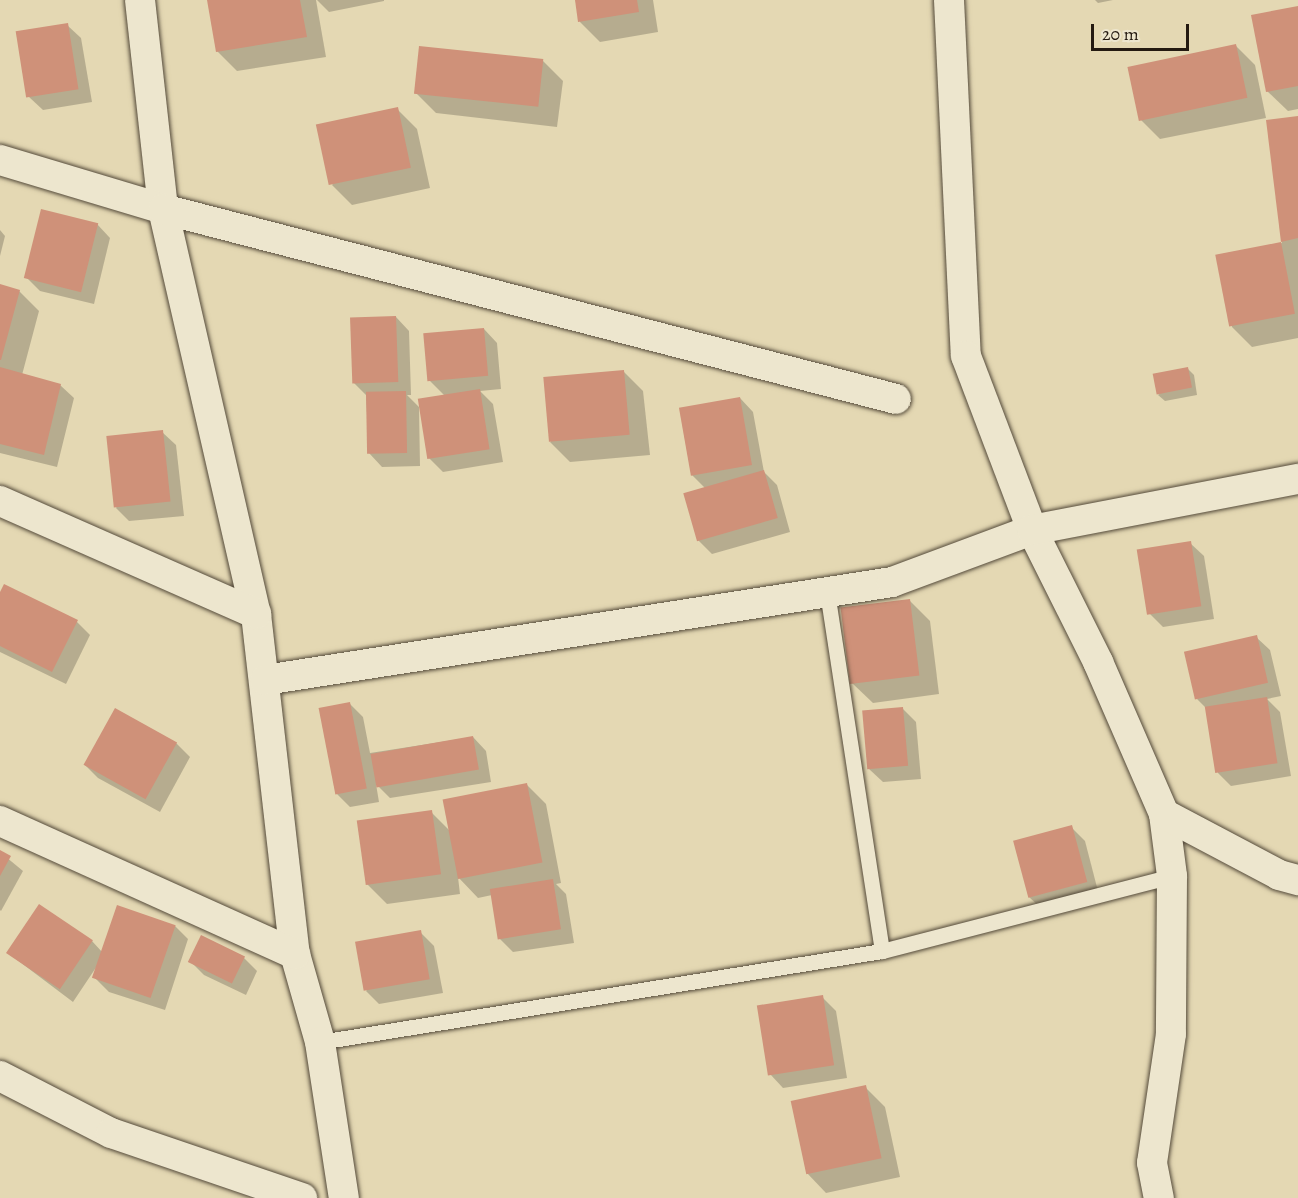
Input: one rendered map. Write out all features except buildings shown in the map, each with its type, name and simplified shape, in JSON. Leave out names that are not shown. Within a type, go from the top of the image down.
[{"type":"street","points":[[140,0],[163,209],[256,614],[295,954],[320,1042],[344,1198]]},
{"type":"street","points":[[949,0],[966,356],[1032,530],[1098,662],[1164,814],[1172,876],[1171,1034],[1152,1163],[1159,1198]]},
{"type":"street","points":[[0,160],[163,209],[896,399]]},
{"type":"street","points":[[265,680],[892,582],[1032,530],[1298,479]]},
{"type":"street","points":[[0,501],[256,614]]},
{"type":"street","points":[[1164,814],[1279,875],[1298,880]]},
{"type":"street","points":[[0,821],[295,954]]},
{"type":"street","points":[[0,1076],[111,1133],[302,1198]]},
{"type":"lane","points":[[827,592],[882,951]]},
{"type":"lane","points":[[320,1042],[882,951],[1172,876]]}]
